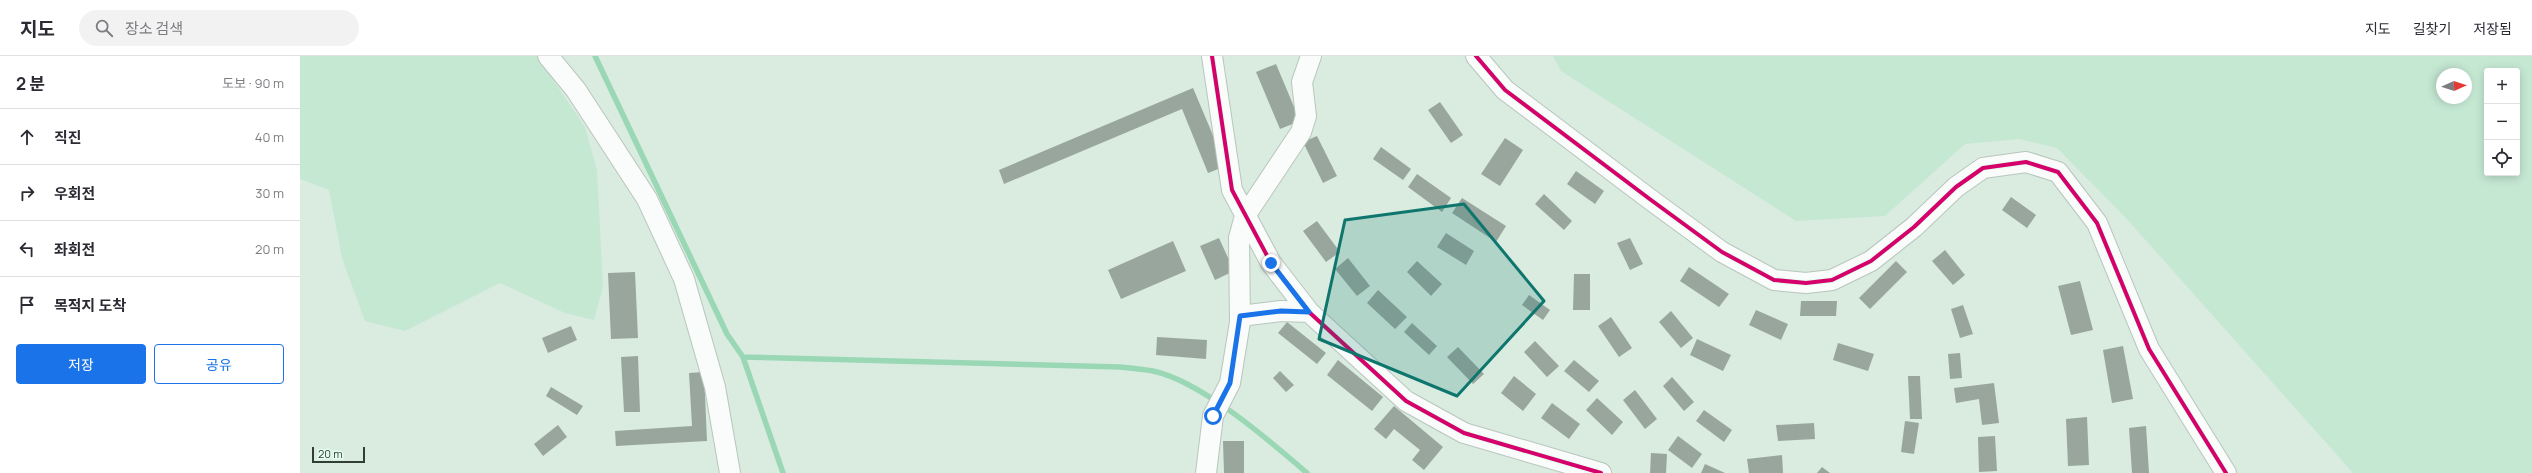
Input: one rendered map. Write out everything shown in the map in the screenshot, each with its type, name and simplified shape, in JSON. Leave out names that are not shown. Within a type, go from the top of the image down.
[{"type":"street","points":[[548,56],[576,90],[647,199],[684,279],[715,387],[730,473]]},
{"type":"street","points":[[1212,56],[1232,190],[1271,263],[1309,312],[1406,401],[1464,433],[1601,473]]},
{"type":"street","points":[[1206,473],[1213,416],[1230,383],[1240,316],[1239,238],[1245,216],[1301,132],[1306,116],[1302,82],[1311,56]]},
{"type":"street","points":[[1476,56],[1505,90],[1651,200],[1722,252],[1774,280],[1806,283],[1832,280],[1864,265],[1914,227],[1956,187],[1983,168],[2026,162],[2058,172],[2097,223],[2149,349],[2226,473]]},
{"type":"street","points":[[1240,316],[1281,311],[1309,312]]},
{"type":"highlighted area","points":[[1464,204],[1544,301],[1457,396],[1319,339],[1345,220]]},
{"type":"green space","points":[[300,56],[537,56],[585,127],[597,170],[603,287],[594,320],[565,313],[500,283],[405,331],[365,321],[342,258],[329,190],[300,179]]},
{"type":"green space","points":[[1553,56],[2532,56],[2532,473],[2353,473],[2125,217],[2057,148],[2019,139],[1965,144],[1885,216],[1796,221],[1561,71]]},
{"type":"building","points":[[1276,64],[1300,121],[1280,129],[1256,72]]},
{"type":"building","points":[[1193,88],[1226,166],[1208,173],[1182,109],[1004,184],[999,170]]},
{"type":"building","points":[[1440,102],[1463,135],[1451,143],[1428,110]]},
{"type":"building","points":[[1317,136],[1337,176],[1323,183],[1303,142]]},
{"type":"building","points":[[1505,138],[1523,150],[1500,186],[1481,174]]},
{"type":"building","points":[[1381,147],[1411,169],[1403,180],[1373,159]]},
{"type":"building","points":[[1576,171],[1604,191],[1595,204],[1567,184]]},
{"type":"building","points":[[1417,174],[1451,198],[1442,212],[1408,187]]},
{"type":"building","points":[[1544,194],[1572,221],[1564,230],[1535,204]]},
{"type":"building","points":[[2011,197],[2036,215],[2027,228],[2002,210]]},
{"type":"building","points":[[1462,198],[1506,226],[1496,242],[1452,213]]},
{"type":"building","points":[[1317,221],[1340,252],[1326,262],[1303,231]]},
{"type":"building","points":[[1446,233],[1474,251],[1466,265],[1437,247]]},
{"type":"building","points":[[1219,238],[1234,271],[1215,280],[1200,246]]},
{"type":"building","points":[[1630,238],[1643,264],[1630,270],[1617,243]]},
{"type":"building","points":[[1173,241],[1186,271],[1121,299],[1108,270]]},
{"type":"building","points":[[1945,250],[1965,275],[1953,285],[1932,261]]},
{"type":"building","points":[[1348,258],[1370,286],[1357,296],[1335,269]]},
{"type":"building","points":[[1417,261],[1442,284],[1431,296],[1407,272]]},
{"type":"building","points":[[1896,261],[1907,272],[1870,309],[1859,298]]},
{"type":"building","points":[[1689,267],[1729,294],[1719,307],[1680,281]]},
{"type":"building","points":[[635,272],[638,338],[611,339],[608,273]]},
{"type":"building","points":[[1574,274],[1590,274],[1590,310],[1573,310]]},
{"type":"building","points":[[2080,281],[2093,330],[2071,335],[2058,286]]},
{"type":"building","points":[[1378,290],[1407,317],[1395,329],[1367,303]]},
{"type":"building","points":[[1529,295],[1550,310],[1543,320],[1522,305]]},
{"type":"building","points":[[1801,301],[1837,301],[1836,316],[1800,316]]},
{"type":"building","points":[[1963,305],[1973,334],[1960,338],[1951,309]]},
{"type":"building","points":[[1756,310],[1788,324],[1781,340],[1749,325]]},
{"type":"building","points":[[1671,311],[1693,338],[1681,348],[1659,322]]},
{"type":"building","points":[[1611,317],[1632,348],[1619,357],[1598,326]]},
{"type":"building","points":[[1287,322],[1326,353],[1317,364],[1278,333]]},
{"type":"building","points":[[1412,323],[1437,346],[1429,355],[1404,332]]},
{"type":"building","points":[[571,326],[577,340],[548,353],[542,338]]},
{"type":"building","points":[[1157,337],[1207,340],[1206,359],[1156,355]]},
{"type":"building","points":[[1697,339],[1731,355],[1723,371],[1690,355]]},
{"type":"building","points":[[1535,341],[1559,366],[1547,377],[1524,352]]},
{"type":"building","points":[[1838,343],[1874,354],[1868,371],[1833,360]]},
{"type":"building","points":[[2123,346],[2133,399],[2112,403],[2103,350]]},
{"type":"building","points":[[1458,347],[1484,374],[1473,384],[1447,357]]},
{"type":"building","points":[[1960,353],[1962,378],[1950,379],[1948,354]]},
{"type":"building","points":[[638,356],[640,412],[624,412],[621,357]]},
{"type":"building","points":[[1338,360],[1383,397],[1372,411],[1327,375]]},
{"type":"building","points":[[1574,360],[1599,381],[1589,392],[1564,371]]},
{"type":"building","points":[[1280,371],[1294,385],[1286,392],[1273,378]]},
{"type":"building","points":[[704,372],[707,441],[616,446],[615,431],[692,426],[689,373]]},
{"type":"building","points":[[1514,376],[1536,394],[1523,411],[1501,393]]},
{"type":"building","points":[[1908,376],[1920,376],[1922,419],[1910,419]]},
{"type":"building","points":[[1672,377],[1694,402],[1684,411],[1663,386]]},
{"type":"building","points":[[1994,383],[1999,423],[1982,425],[1979,399],[1956,403],[1954,388]]},
{"type":"building","points":[[551,387],[583,406],[577,415],[546,396]]},
{"type":"building","points":[[1635,390],[1657,419],[1645,429],[1623,400]]},
{"type":"building","points":[[1597,398],[1623,422],[1612,435],[1586,410]]},
{"type":"building","points":[[1552,403],[1580,424],[1569,439],[1541,418]]},
{"type":"building","points":[[1394,406],[1443,447],[1424,470],[1412,460],[1420,450],[1394,429],[1386,439],[1374,429]]},
{"type":"building","points":[[1704,410],[1732,430],[1724,442],[1696,421]]},
{"type":"building","points":[[2087,417],[2089,465],[2068,466],[2066,419]]},
{"type":"building","points":[[1905,421],[1919,423],[1914,454],[1901,452]]},
{"type":"building","points":[[1814,423],[1815,439],[1778,441],[1776,425]]},
{"type":"building","points":[[558,425],[567,437],[543,456],[534,444]]},
{"type":"building","points":[[2146,426],[2149,473],[2132,473],[2129,428]]},
{"type":"building","points":[[1678,436],[1702,454],[1692,468],[1668,450]]},
{"type":"building","points":[[1995,436],[1997,471],[1979,472],[1978,437]]},
{"type":"building","points":[[1223,441],[1244,441],[1244,473],[1224,473]]},
{"type":"building","points":[[1651,453],[1667,454],[1666,473],[1650,473]]},
{"type":"building","points":[[1782,455],[1783,473],[1749,473],[1747,459]]},
{"type":"building","points":[[1705,464],[1725,473],[1701,473]]},
{"type":"building","points":[[1822,467],[1830,473],[1817,473]]},
{"type":"waterway","points":[[595,56],[727,334],[743,357],[1120,367],[1153,371],[1172,377],[1213,399],[1255,429],[1307,473]]},
{"type":"waterway","points":[[743,357],[783,473]]},
{"type":"cycle path","points":[[1212,56],[1232,190],[1271,263],[1309,312],[1406,401],[1464,433],[1601,473]]},
{"type":"cycle path","points":[[1476,56],[1505,90],[1651,200],[1722,252],[1774,280],[1806,283],[1832,280],[1871,261],[1914,227],[1956,187],[1983,168],[2026,162],[2058,172],[2097,223],[2149,349],[2226,473]]},
{"type":"route","points":[[1213,416],[1230,383],[1240,316],[1281,311],[1309,312],[1271,263]]}]
